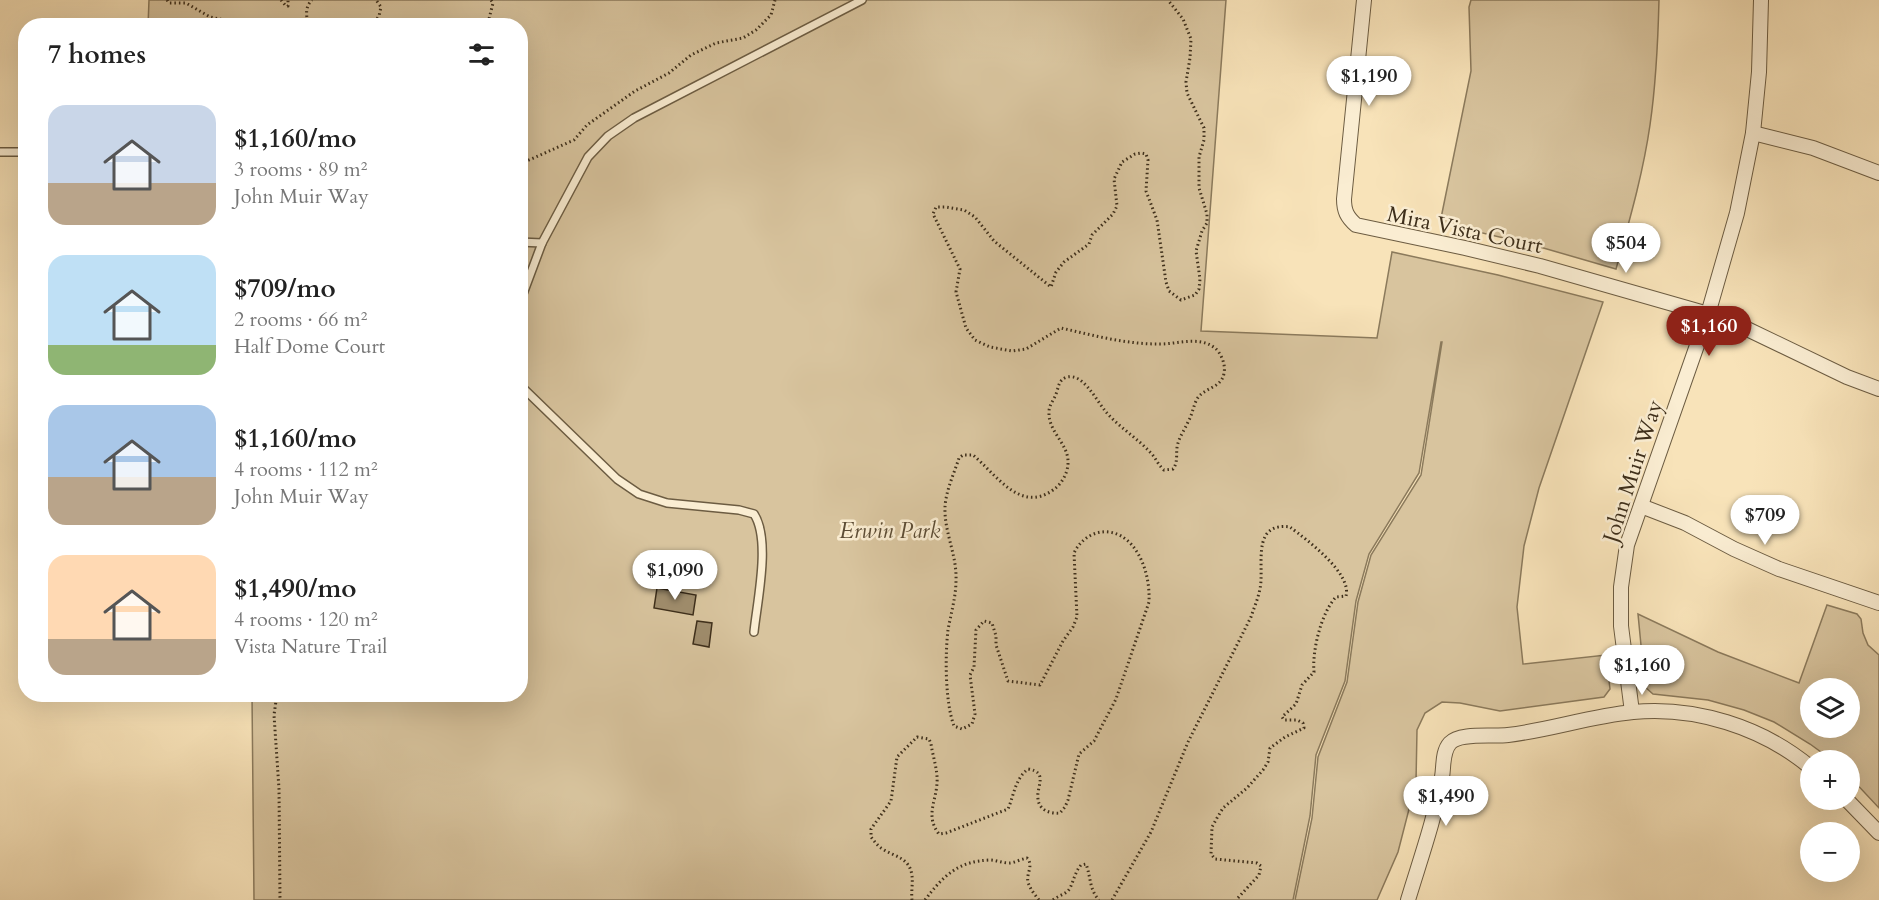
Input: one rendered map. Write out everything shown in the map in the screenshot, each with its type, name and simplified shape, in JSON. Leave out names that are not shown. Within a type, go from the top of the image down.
[{"type":"street","name":"Mira Vista Court","points":[[1364,0],[1344,199],[1344,209],[1348,218],[1356,225],[1540,266],[1708,314],[1745,328],[1847,377],[1879,389]]},
{"type":"street","name":"John Muir Way","points":[[1632,712],[1621,626],[1621,587],[1628,545],[1708,314],[1737,213],[1753,133],[1759,72],[1761,0]]},
{"type":"street","points":[[1753,133],[1813,148],[1879,173]]},
{"type":"street","points":[[1641,506],[1685,523],[1734,549],[1779,569],[1879,603]]},
{"type":"street","points":[[1408,900],[1436,807],[1444,754],[1455,738],[1507,735],[1632,712],[1664,711],[1709,718],[1756,732],[1800,758]]},
{"type":"street","points":[[1857,810],[1879,833]]},
{"type":"lane","points":[[528,281],[542,243],[588,157],[614,131],[634,118],[862,0]]},
{"type":"lane","points":[[0,152],[18,152]]},
{"type":"lane","points":[[528,242],[542,243]]},
{"type":"lane","points":[[528,393],[617,479],[639,494],[667,503],[739,510],[754,514],[760,528],[762,556],[754,632]]},
{"type":"path","points":[[167,0],[169,3],[186,3],[215,18]]},
{"type":"path","points":[[281,0],[286,6],[288,6],[288,0]]},
{"type":"path","points":[[307,18],[308,3],[312,0]]},
{"type":"path","points":[[376,0],[381,7],[378,18]]},
{"type":"path","points":[[488,18],[492,10],[491,0]]},
{"type":"path","points":[[528,160],[574,140],[587,125],[635,91],[669,73],[692,55],[716,43],[743,38],[756,30],[771,15],[775,0]]},
{"type":"path","points":[[912,900],[913,877],[910,867],[904,859],[881,848],[871,837],[871,829],[891,801],[897,757],[902,750],[917,737],[929,739],[932,744],[937,782],[932,805],[932,820],[939,834],[1008,809],[1014,789],[1023,772],[1028,769],[1034,770],[1039,775],[1041,782],[1038,799],[1041,806],[1046,812],[1060,813],[1068,800],[1078,754],[1094,741],[1116,699],[1149,602],[1150,588],[1146,575],[1138,555],[1128,542],[1121,536],[1102,532],[1086,537],[1074,553],[1077,617],[1040,685],[1008,681],[996,645],[994,627],[992,623],[984,621],[976,630],[974,667],[970,675],[975,714],[972,724],[962,729],[954,726],[950,713],[946,661],[956,579],[954,555],[948,538],[945,506],[959,458],[963,455],[972,455],[1001,483],[1021,495],[1033,498],[1051,492],[1065,475],[1068,464],[1067,453],[1053,430],[1048,410],[1059,382],[1072,376],[1081,381],[1112,418],[1151,453],[1164,470],[1173,469],[1176,464],[1177,444],[1197,399],[1202,392],[1218,384],[1224,376],[1225,366],[1215,348],[1198,341],[1155,345],[1061,328],[1026,349],[1012,351],[990,348],[975,340],[966,328],[956,292],[960,269],[933,214],[936,207],[964,210],[975,217],[994,241],[1050,287],[1056,272],[1064,262],[1089,244],[1092,235],[1113,214],[1117,206],[1114,178],[1122,162],[1135,154],[1146,154],[1148,160],[1146,190],[1157,220],[1169,291],[1181,300],[1195,295],[1199,289],[1200,279],[1196,251],[1202,231],[1207,224],[1207,214],[1199,188],[1199,157],[1204,140],[1204,128],[1187,93],[1186,82],[1191,39],[1183,19],[1168,0]]},
{"type":"path","points":[[1112,900],[1151,832],[1188,742],[1251,617],[1260,588],[1261,546],[1266,536],[1275,528],[1290,526],[1331,561],[1342,576],[1348,590],[1346,596],[1336,597],[1329,604],[1322,620],[1313,659],[1314,672],[1302,685],[1296,704],[1282,717],[1284,720],[1297,720],[1304,723],[1304,728],[1284,736],[1270,748],[1268,762],[1263,770],[1223,808],[1212,827],[1211,854],[1215,859],[1257,863],[1261,866],[1259,875],[1236,900]]},
{"type":"path","points":[[276,702],[274,715],[279,789],[280,900]]},
{"type":"path","points":[[925,900],[954,869],[967,862],[992,860],[1008,863],[1027,858],[1031,866],[1028,882],[1039,900]]},
{"type":"path","points":[[1053,900],[1070,889],[1076,871],[1081,865],[1086,864],[1090,884],[1095,897],[1099,900]]},
{"type":"green space","name":"Erwin Park","points":[[149,0],[1226,0],[1201,331],[1377,338],[1392,252],[1498,275],[1603,302],[1539,488],[1524,546],[1517,607],[1523,664],[1606,655],[1610,689],[1604,697],[1500,711],[1442,702],[1425,713],[1417,730],[1416,782],[1398,852],[1377,900],[1295,900],[1312,818],[1318,757],[1347,682],[1358,602],[1371,555],[1421,475],[1441,342],[1419,473],[1369,554],[1356,601],[1345,681],[1316,755],[1310,816],[1293,900],[254,900],[252,702],[528,702],[528,18],[148,18]]},
{"type":"green space","points":[[1471,0],[1659,0],[1650,125],[1640,180],[1616,269],[1533,245],[1440,223],[1471,71],[1469,7]]},
{"type":"green space","points":[[1827,605],[1857,614],[1861,619],[1868,645],[1879,655],[1879,808],[1860,788],[1860,750],[1818,750],[1800,738],[1860,738],[1860,678],[1801,678]]},
{"type":"green space","points":[[1638,614],[1718,652],[1799,683],[1800,680],[1800,738],[1774,722],[1744,710],[1708,700],[1653,694],[1645,687]]},
{"type":"building","points":[[657,588],[696,595],[693,615],[654,608]]},
{"type":"building","points":[[697,621],[712,623],[709,647],[693,644]]}]
